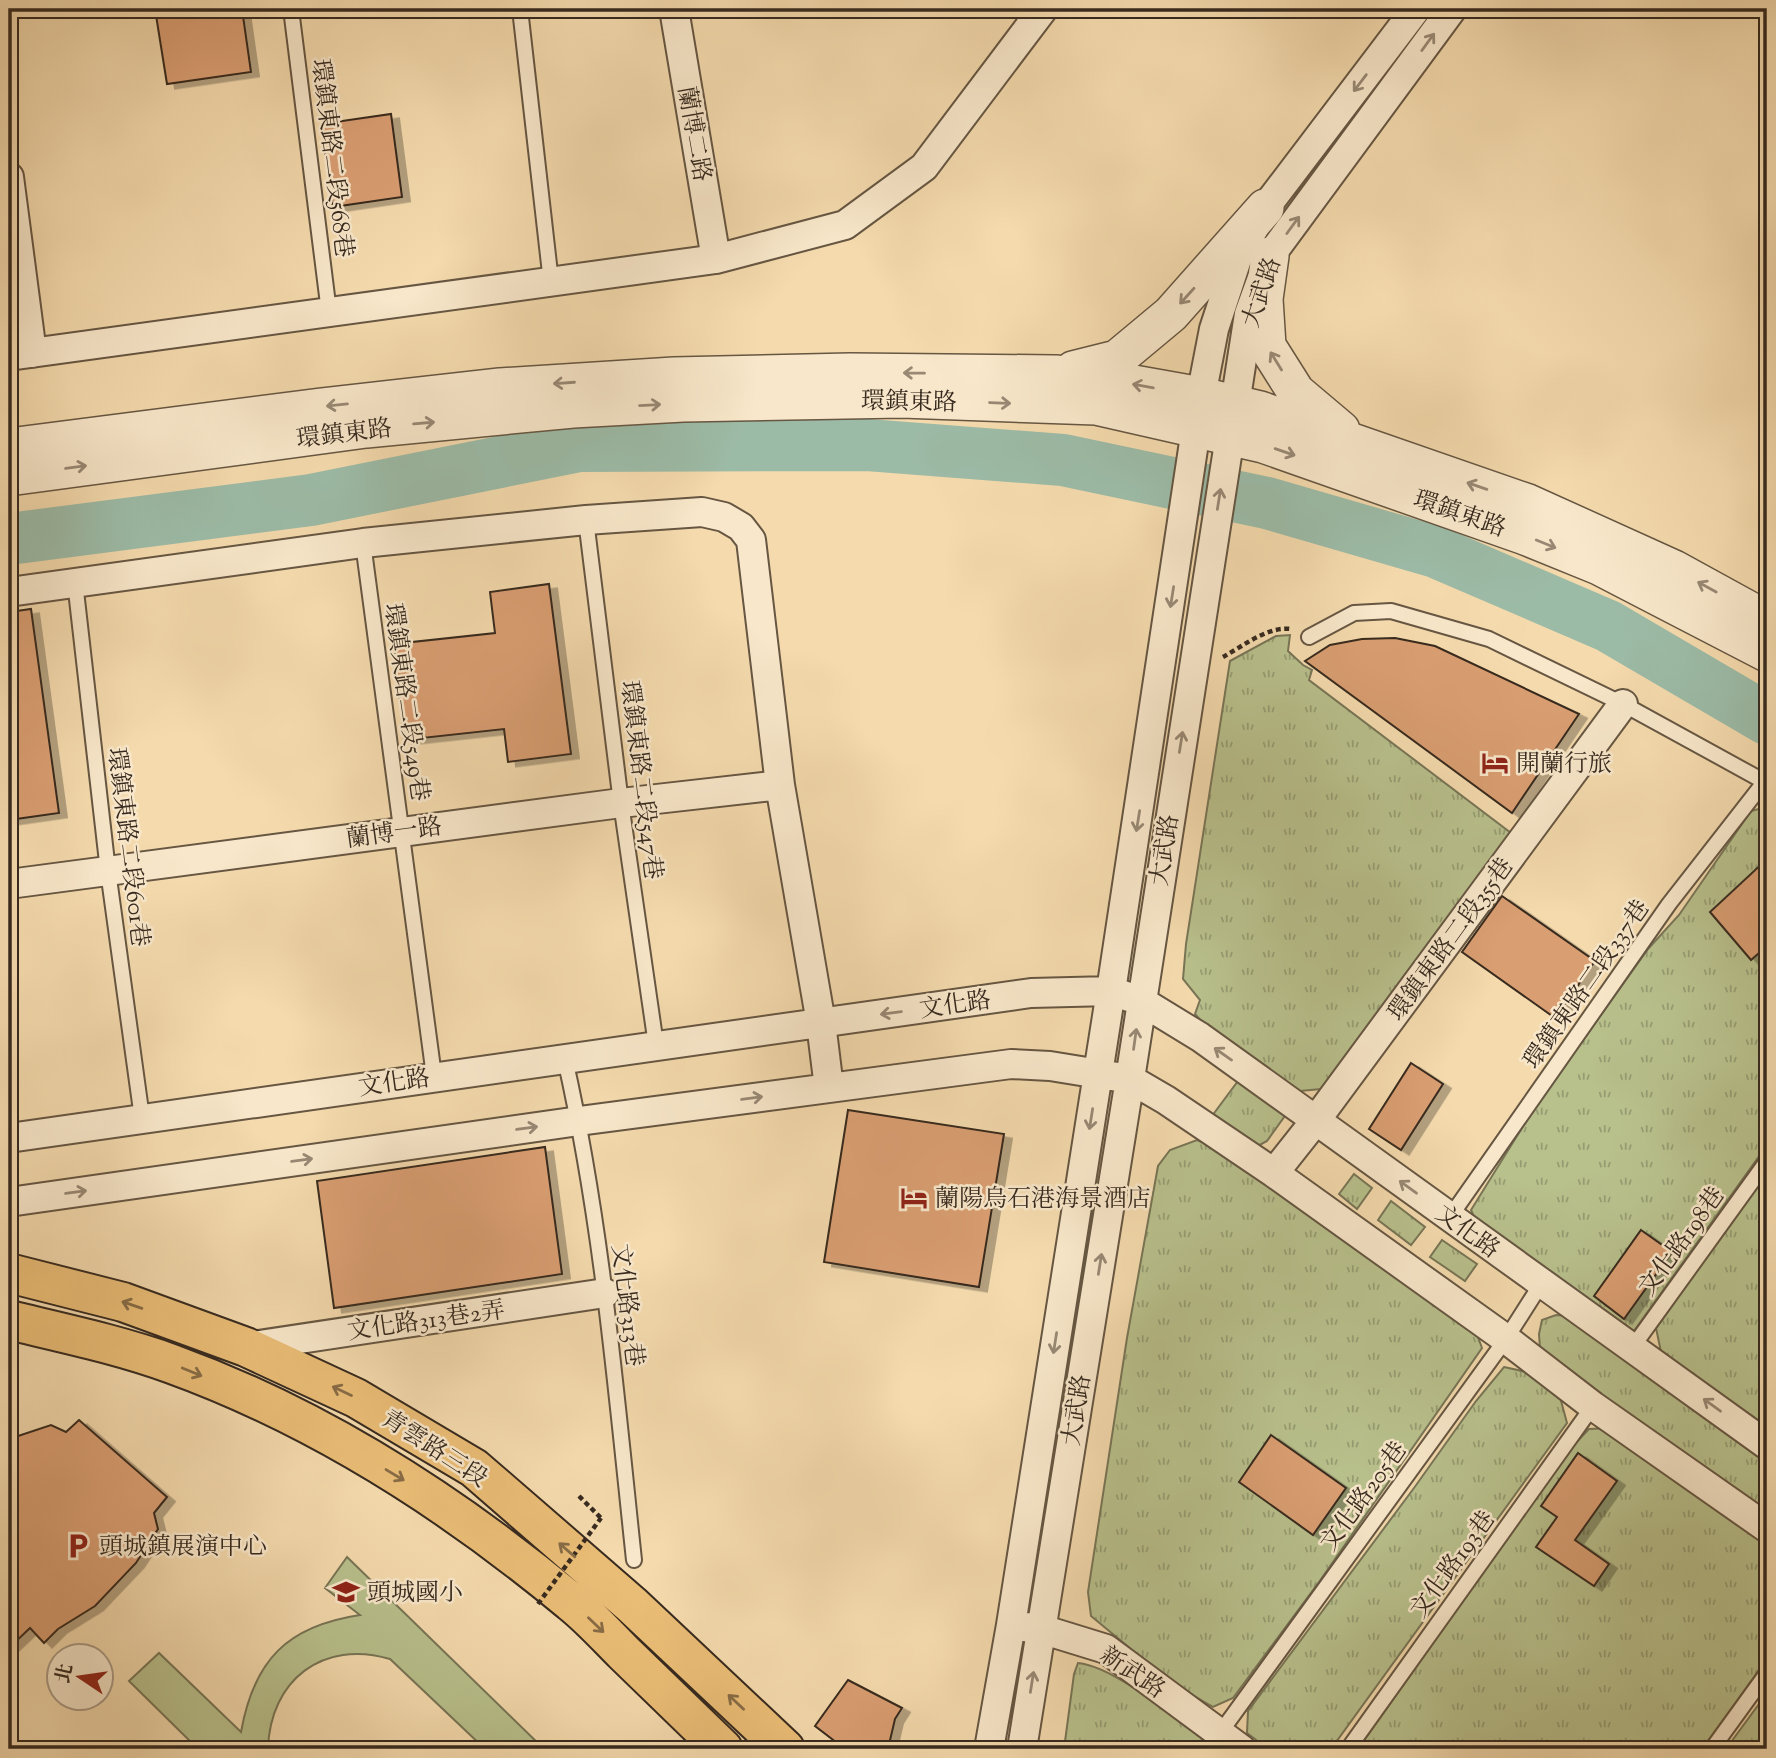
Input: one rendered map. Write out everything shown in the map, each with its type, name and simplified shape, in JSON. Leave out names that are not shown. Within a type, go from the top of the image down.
[{"type":"main road","name":"青雲路三段","points":[[9,1273],[123,1301],[246,1347],[356,1398],[474,1468],[632,1605],[785,1749]]},
{"type":"main road","name":"青雲路三段","points":[[9,1320],[171,1363],[242,1392],[303,1423],[432,1497],[573,1603],[723,1749]]},
{"type":"main road","points":[[498,1544],[529,1517]]},
{"type":"street","name":"蘭博二路","points":[[674,9],[716,259]]},
{"type":"street","points":[[9,177],[20,355],[716,259],[845,225],[924,167],[1043,9]]},
{"type":"street","name":"大武路","points":[[1022,1749],[1214,536],[1214,329],[1237,259],[1265,208],[1416,9]]},
{"type":"street","name":"大武路","points":[[989,1749],[1011,1625],[1182,529],[1249,314],[1270,256],[1452,9]]},
{"type":"street","points":[[1055,374],[1116,359],[1171,314],[1265,208]]},
{"type":"street","points":[[1270,256],[1264,299],[1267,346],[1296,392],[1358,444]]},
{"type":"street","name":"環鎮東路","points":[[9,447],[500,387],[701,375],[850,372],[1055,374],[1111,380],[1213,430],[1358,444],[1528,503],[1674,569],[1767,620]]},
{"type":"street","name":"環鎮東路","points":[[9,477],[366,429],[573,409],[683,403],[902,399],[1096,406],[1213,430],[1263,444],[1525,536],[1598,566],[1767,653]]},
{"type":"street","points":[[9,592],[363,543],[586,520],[702,512],[724,517],[741,527],[751,540],[780,785],[821,1023],[829,1088]]},
{"type":"street","name":"環鎮東路二段355巷","points":[[1274,1173],[1623,704]]},
{"type":"street","name":"蘭博一路","points":[[9,884],[402,831],[780,785]]},
{"type":"street","name":"文化路","points":[[9,1138],[1031,993],[1111,991],[1141,1001],[1200,1037],[1767,1445]]},
{"type":"street","points":[[9,1202],[579,1121],[1011,1064],[1050,1066],[1098,1074],[1130,1080],[1166,1100],[1274,1173],[1506,1339],[1593,1406],[1767,1528]]},
{"type":"street","name":"文化路313巷2弄","points":[[246,1347],[605,1293]]},
{"type":"street","name":"新武路","points":[[1011,1625],[1041,1629],[1106,1649],[1231,1741]]},
{"type":"lane","name":"環鎮東路二段568巷","points":[[291,9],[329,312]]},
{"type":"lane","points":[[520,9],[551,282]]},
{"type":"lane","name":"環鎮東路二段547巷","points":[[586,520],[621,803],[656,1045]]},
{"type":"lane","name":"環鎮東路二段549巷","points":[[363,543],[434,1076]]},
{"type":"lane","name":"環鎮東路二段601巷","points":[[75,582],[108,871],[142,1118]]},
{"type":"lane","points":[[1309,637],[1354,613],[1391,611],[1489,639],[1623,704],[1766,782]]},
{"type":"lane","name":"環鎮東路二段337巷","points":[[1450,1217],[1669,904],[1766,782]]},
{"type":"lane","name":"文化路313巷","points":[[565,1059],[579,1121],[605,1293],[634,1560]]},
{"type":"lane","name":"文化路198巷","points":[[1632,1348],[1767,1161]]},
{"type":"lane","name":"文化路205巷","points":[[1231,1741],[1541,1284]]},
{"type":"lane","name":"文化路193巷","points":[[1348,1749],[1593,1406]]},
{"type":"lane","points":[[1712,1749],[1767,1673]]},
{"type":"path","points":[[1192,675],[1259,637],[1282,628],[1299,631],[1309,637]]},
{"type":"path","points":[[538,1604],[601,1518],[579,1496]]},
{"type":"green space","points":[[1290,635],[1288,651],[1312,670],[1309,680],[1511,833],[1396,993],[1321,1089],[1300,1091],[1283,1085],[1204,1024],[1195,1014],[1200,1000],[1183,979],[1186,944],[1230,661],[1276,636]]},
{"type":"green space","points":[[1767,807],[1767,1145],[1634,1331],[1480,1230],[1471,1210],[1533,1110],[1648,949],[1679,915],[1751,811]]},
{"type":"green space","points":[[1241,1077],[1287,1113],[1267,1141],[1256,1147],[1212,1116]]},
{"type":"green space","points":[[1197,1140],[1217,1148],[1475,1329],[1482,1348],[1319,1582],[1233,1698],[1213,1707],[1172,1683],[1091,1616],[1088,1592],[1127,1338],[1158,1166],[1170,1150]]},
{"type":"green space","points":[[1767,1173],[1767,1428],[1662,1357],[1656,1328]]},
{"type":"green space","points":[[1354,1174],[1372,1188],[1357,1209],[1339,1194]]},
{"type":"green space","points":[[1391,1201],[1425,1227],[1411,1245],[1378,1220]]},
{"type":"green space","points":[[1442,1240],[1477,1264],[1465,1281],[1430,1257]]},
{"type":"green space","points":[[1556,1315],[1569,1316],[1767,1457],[1767,1514],[1553,1361],[1540,1348],[1539,1334],[1542,1320]]},
{"type":"green space","points":[[1504,1367],[1531,1373],[1560,1397],[1567,1423],[1331,1749],[1268,1749],[1247,1733],[1248,1711],[1476,1401]]},
{"type":"green space","points":[[1611,1428],[1662,1469],[1767,1542],[1767,1659],[1702,1749],[1358,1749],[1569,1450],[1589,1429]]},
{"type":"green space","points":[[347,1557],[544,1749],[485,1749],[390,1659],[366,1654],[343,1655],[322,1660],[290,1685],[278,1703],[271,1725],[268,1749],[198,1749],[129,1681],[159,1653],[241,1732],[255,1685],[265,1666],[278,1651],[312,1628],[360,1615],[325,1588]]},
{"type":"green space","points":[[1078,1663],[1094,1667],[1130,1686],[1217,1749],[1064,1749],[1074,1674]]},
{"type":"green space","points":[[1767,1693],[1767,1749],[1726,1749]]},
{"type":"building","points":[[155,9],[242,9],[251,72],[167,84]]},
{"type":"building","points":[[391,114],[402,197],[333,207],[321,124]]},
{"type":"building","points":[[549,584],[571,754],[508,762],[504,729],[404,740],[394,644],[495,633],[490,592]]},
{"type":"building","points":[[31,609],[59,813],[9,820],[9,612]]},
{"type":"building","name":"開蘭行旅","points":[[1395,638],[1435,646],[1579,714],[1512,813],[1305,661],[1330,645],[1362,639]]},
{"type":"building","points":[[1767,859],[1767,946],[1751,960],[1710,912]]},
{"type":"building","points":[[1502,896],[1595,961],[1555,1018],[1462,952]]},
{"type":"building","points":[[1411,1063],[1443,1084],[1401,1150],[1369,1129]]},
{"type":"building","name":"蘭陽烏石港海景酒店","points":[[848,1110],[1004,1134],[979,1287],[824,1262]]},
{"type":"building","points":[[545,1147],[562,1274],[334,1308],[317,1181]]},
{"type":"building","points":[[1641,1230],[1672,1252],[1624,1319],[1594,1296]]},
{"type":"building","name":"頭城鎮展演中心","points":[[79,1420],[167,1497],[154,1513],[158,1529],[136,1563],[95,1606],[58,1629],[44,1643],[30,1628],[9,1648],[9,1439],[51,1425],[66,1432]]},
{"type":"building","points":[[1271,1435],[1346,1488],[1313,1535],[1239,1482]]},
{"type":"building","points":[[1578,1453],[1617,1481],[1575,1540],[1609,1564],[1594,1586],[1536,1547],[1557,1517],[1541,1506]]},
{"type":"building","points":[[848,1680],[902,1708],[895,1719],[888,1749],[845,1749],[815,1726]]},
{"type":"waterway","points":[[9,539],[311,500],[579,446],[867,445],[1063,460],[1267,503],[1436,552],[1608,626],[1767,719]]},
{"type":"place","name":"開蘭行旅","points":[[1495,763]]},
{"type":"place","name":"蘭陽烏石港海景酒店","points":[[914,1198]]},
{"type":"place","name":"頭城鎮展演中心","points":[[78,1546]]},
{"type":"place","name":"頭城國小","points":[[346,1592]]}]
